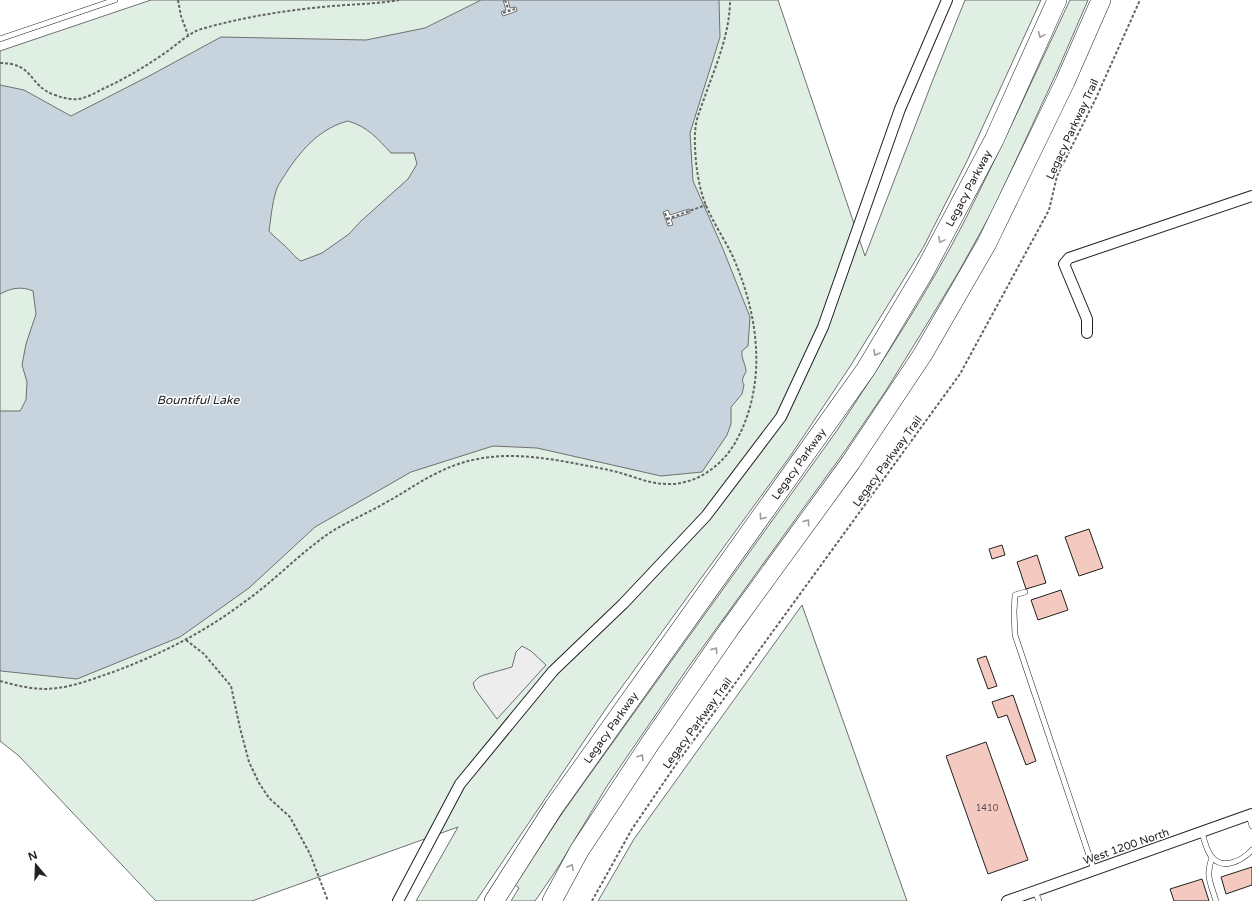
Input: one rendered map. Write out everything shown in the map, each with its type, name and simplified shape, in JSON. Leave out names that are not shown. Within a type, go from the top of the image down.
[{"type":"highway","name":"Legacy Parkway","points":[[494,901],[554,807],[773,502],[866,369],[924,272],[990,147],[1058,0]]},
{"type":"highway","points":[[552,901],[579,851],[650,742],[850,462],[923,354],[987,243],[1065,82],[1101,0]]},
{"type":"street","points":[[398,901],[460,784],[553,671],[624,604],[706,516],[781,417],[822,328],[900,109],[946,0]]},
{"type":"street","points":[[1087,333],[1087,319],[1064,264],[1069,258],[1252,196]]},
{"type":"street","name":"West 1200 North","points":[[1007,901],[1251,815]]},
{"type":"lane","points":[[0,39],[115,0]]},
{"type":"lane","points":[[1025,592],[1015,595],[1015,635],[1094,870]]},
{"type":"lane","points":[[1251,815],[1252,826]]},
{"type":"lane","points":[[1202,832],[1212,858],[1222,863],[1234,862],[1245,857],[1252,850]]},
{"type":"lane","points":[[1212,858],[1208,870],[1216,901]]},
{"type":"lane","points":[[1036,891],[1039,901]]},
{"type":"path","points":[[178,0],[181,16],[188,35]]},
{"type":"path","points":[[0,62],[17,64],[30,74],[39,86],[50,93],[65,98],[77,99],[90,96],[141,69],[175,46],[188,35],[208,27],[265,14],[399,0]]},
{"type":"path","points":[[505,0],[509,11]]},
{"type":"path","points":[[0,681],[41,689],[68,687],[137,663],[185,640],[240,606],[338,528],[389,501],[434,474],[457,465],[494,456],[528,456],[602,468],[650,482],[668,484],[687,482],[697,478],[723,460],[737,439],[750,406],[756,378],[756,346],[754,323],[746,291],[733,258],[702,194],[697,171],[695,127],[722,49],[729,18],[730,0]]},
{"type":"path","name":"Legacy Parkway Trail","points":[[592,901],[632,829],[666,779],[960,374],[1049,210],[1057,176],[1096,98],[1140,0]]},
{"type":"path","points":[[504,13],[515,9]]},
{"type":"path","points":[[667,219],[706,205]]},
{"type":"path","points":[[665,213],[670,224]]},
{"type":"path","points":[[185,640],[204,654],[231,686],[248,755],[258,782],[269,798],[290,817],[310,854],[328,901]]},
{"type":"green space","points":[[151,0],[778,0],[865,256],[965,0],[1041,0],[967,161],[923,248],[851,365],[791,455],[605,710],[476,901],[416,901],[458,827],[252,901],[156,901],[19,756],[0,741],[0,51]]},
{"type":"green space","points":[[1070,0],[1088,0],[1060,65],[994,208],[958,273],[885,392],[847,448],[687,669],[607,786],[557,869],[535,901],[511,901],[519,888],[515,885],[559,818],[838,429],[904,327],[950,249],[964,222],[1005,139]]},
{"type":"green space","points":[[802,605],[907,901],[598,901],[634,839]]},
{"type":"shaded area","points":[[522,646],[531,651],[546,665],[497,719],[475,689],[473,683],[479,677],[512,667],[516,652]]},
{"type":"water","name":"Bountiful Lake","points":[[481,0],[719,0],[720,37],[690,133],[693,181],[723,249],[750,317],[748,346],[742,351],[746,372],[743,378],[744,385],[742,394],[731,407],[731,424],[727,435],[702,472],[661,476],[537,448],[493,446],[411,472],[315,527],[249,588],[180,637],[77,679],[1,671],[0,411],[20,411],[26,400],[27,382],[22,365],[26,344],[36,314],[33,291],[16,288],[0,294],[0,85],[24,90],[71,116],[221,37],[366,40],[425,28]],"holes":[[[348,121],[355,123],[372,134],[391,153],[414,153],[417,164],[408,179],[361,221],[349,234],[322,253],[301,261],[269,231],[277,188],[300,154],[321,134],[338,124]]]},
{"type":"pier","points":[[503,0],[508,0],[510,8],[516,7],[517,11],[503,16],[501,12],[506,10]]},
{"type":"pier","points":[[689,209],[690,213],[671,219],[673,225],[668,226],[663,212],[668,210],[670,215]]},
{"type":"building","points":[[1089,529],[1103,568],[1079,576],[1065,537]]},
{"type":"building","points":[[1002,545],[1005,555],[992,559],[989,549]]},
{"type":"building","points":[[1037,555],[1046,583],[1026,589],[1017,562]]},
{"type":"building","points":[[1061,590],[1068,610],[1038,620],[1031,600]]},
{"type":"building","points":[[986,656],[997,686],[988,689],[977,659]]},
{"type":"building","points":[[1013,695],[1036,761],[1026,765],[1007,715],[998,718],[992,702]]},
{"type":"building","points":[[986,742],[1028,860],[988,874],[946,756]]},
{"type":"building","points":[[1252,867],[1252,885],[1226,894],[1221,877]]},
{"type":"building","points":[[1202,879],[1209,901],[1174,901],[1170,889]]}]
